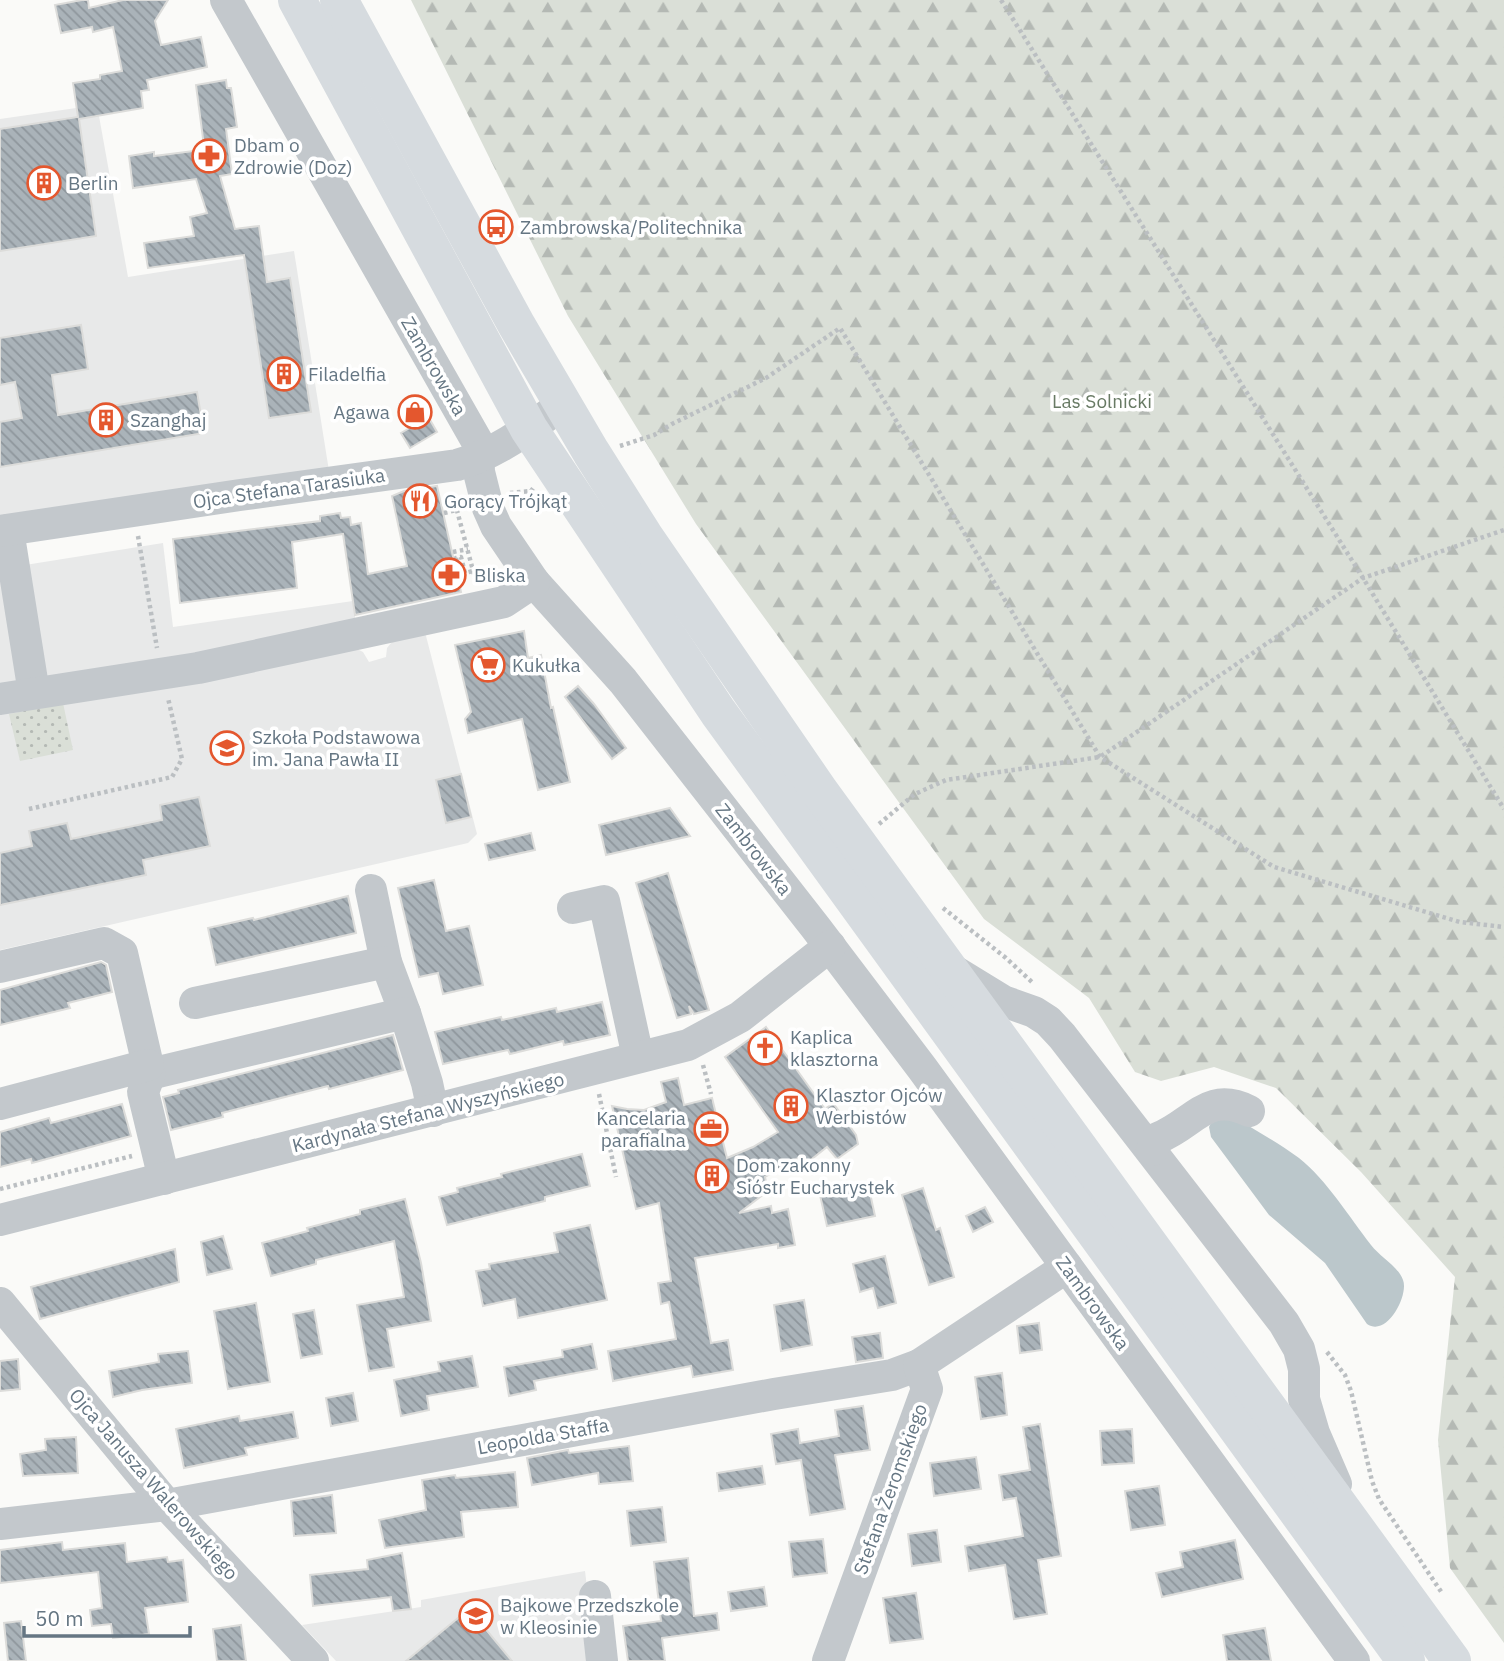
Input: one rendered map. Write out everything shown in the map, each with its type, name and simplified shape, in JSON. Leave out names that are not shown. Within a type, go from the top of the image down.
[{"type":"main road","points":[[298,0],[529,429],[718,712],[1406,1661]]},
{"type":"main road","points":[[339,0],[470,243],[563,404],[652,547],[945,966],[1452,1661]]},
{"type":"street","name":"Zambrowska","points":[[226,0],[478,443],[484,496],[496,526],[534,582],[623,681],[830,946],[1354,1661]]},
{"type":"street","name":"Ojca Stefana Tarasiuka","points":[[4,531],[457,465],[478,459],[529,429],[563,404]]},
{"type":"street","points":[[4,531],[34,694]]},
{"type":"street","points":[[0,699],[198,668],[504,602],[534,582]]},
{"type":"street","points":[[371,890],[386,962],[405,1013],[433,1111]]},
{"type":"street","points":[[573,908],[604,901],[638,1057]]},
{"type":"street","points":[[0,967],[104,943],[122,953],[149,1069],[143,1091],[164,1179]]},
{"type":"street","name":"Kardynała Stefana Wyszyńskiego","points":[[0,1220],[688,1045],[740,1017],[830,946]]},
{"type":"street","points":[[195,1003],[386,962]]},
{"type":"street","points":[[945,966],[1003,1001],[1034,1012],[1048,1021],[1152,1150],[1284,1323],[1299,1349],[1304,1369],[1304,1399],[1314,1433],[1353,1524]]},
{"type":"street","points":[[0,1104],[405,1013]]},
{"type":"street","points":[[1152,1150],[1158,1138],[1174,1131],[1209,1106],[1230,1103],[1250,1111]]},
{"type":"street","points":[[919,1365],[1067,1268]]},
{"type":"street","name":"Ojca Janusza Walerowskiego","points":[[0,1303],[167,1505],[313,1661]]},
{"type":"street","name":"Leopolda Staffa","points":[[0,1524],[167,1505],[774,1394],[892,1375],[919,1365]]},
{"type":"street","name":"Stefana Żeromskiego","points":[[828,1661],[927,1389],[919,1365]]},
{"type":"street","points":[[596,1596],[602,1661]]},
{"type":"path","points":[[1001,0],[1363,578],[1504,809]]},
{"type":"path","points":[[617,447],[654,435],[765,379],[840,328],[1100,757],[1274,867],[1460,922],[1504,927]]},
{"type":"path","points":[[531,491],[539,502]]},
{"type":"path","points":[[455,503],[475,578]]},
{"type":"path","points":[[444,513],[457,510]]},
{"type":"path","points":[[856,842],[915,794],[946,780],[1100,757],[1363,578],[1504,530]]},
{"type":"path","points":[[453,552],[468,549]]},
{"type":"path","points":[[473,571],[465,573],[461,556],[456,558],[460,581],[486,576]]},
{"type":"path","points":[[701,1057],[711,1094]]},
{"type":"path","points":[[598,1086],[616,1177]]},
{"type":"shaded area","points":[[97,105],[128,277],[294,251],[329,471],[0,518],[0,119]]},
{"type":"shaded area","name":"Szkoła Podstawowa im. Jana Pawła II","points":[[163,543],[173,627],[353,601],[356,625],[353,647],[363,652],[369,662],[386,657],[387,648],[395,638],[425,632],[477,834],[468,843],[0,950],[0,569]]},
{"type":"shaded area","points":[[1231,1115],[1282,1146],[1309,1167],[1371,1245],[1397,1270],[1403,1280],[1403,1295],[1389,1320],[1375,1327],[1367,1324],[1325,1263],[1269,1215],[1211,1137],[1209,1127],[1213,1119]]},
{"type":"shaded area","name":"Bajkowe Przedszkole w Kleosinie","points":[[585,1571],[596,1661],[336,1661],[302,1625],[421,1607],[421,1600]]},
{"type":"green space","name":"Las Solnicki","points":[[411,0],[1504,0],[1504,1643],[1450,1568],[1438,1440],[1455,1277],[1361,1172],[1276,1088],[1214,1067],[1161,1081],[1135,1072],[1089,998],[984,919],[696,524],[568,316]]},
{"type":"green space","points":[[63,703],[73,750],[20,761],[9,714]]},
{"type":"building","points":[[88,0],[89,8],[123,0],[168,0],[155,21],[161,45],[201,37],[207,67],[147,80],[149,90],[141,91],[143,108],[79,119],[96,236],[0,251],[0,129],[78,117],[73,83],[100,79],[100,75],[122,71],[113,27],[93,32],[92,27],[61,33],[55,5]]},
{"type":"building","points":[[226,80],[227,88],[231,88],[237,127],[226,129],[232,174],[220,176],[235,229],[259,226],[267,282],[290,278],[311,412],[269,418],[244,255],[148,268],[144,243],[194,236],[190,217],[207,213],[196,179],[133,188],[129,156],[202,150],[201,146],[204,146],[196,85]]},
{"type":"building","name":"Szanghaj","points":[[81,325],[88,369],[52,375],[58,415],[197,392],[204,433],[0,467],[0,422],[22,418],[15,382],[0,385],[0,338]]},
{"type":"building","points":[[416,396],[437,432],[410,448],[401,433],[413,426],[400,404]]},
{"type":"building","points":[[437,486],[461,592],[355,615],[343,534],[292,542],[297,588],[180,603],[173,539],[320,521],[320,516],[340,513],[341,518],[350,517],[351,525],[361,523],[368,574],[407,566],[392,496],[404,491]]},
{"type":"building","points":[[524,631],[528,658],[541,655],[570,782],[538,790],[522,719],[468,733],[465,719],[471,712],[455,645]]},
{"type":"building","points":[[578,686],[626,748],[612,759],[565,697]]},
{"type":"building","points":[[461,774],[471,817],[446,823],[436,780]]},
{"type":"building","points":[[199,797],[210,846],[143,860],[146,875],[0,905],[0,853],[32,846],[29,831],[67,823],[71,839],[162,820],[160,805]]},
{"type":"building","points":[[670,808],[690,836],[606,855],[599,825]]},
{"type":"building","points":[[531,833],[535,850],[489,860],[485,844]]},
{"type":"building","points":[[668,873],[709,1010],[694,1014],[689,1006],[691,1014],[677,1018],[636,883]]},
{"type":"building","points":[[434,880],[446,931],[469,926],[483,985],[443,994],[438,973],[419,977],[398,888]]},
{"type":"building","points":[[348,896],[356,933],[216,965],[208,928],[253,918],[254,920]]},
{"type":"building","points":[[101,962],[106,965],[112,992],[68,1003],[70,1008],[0,1025],[0,990]]},
{"type":"building","points":[[602,1002],[610,1035],[564,1045],[563,1041],[510,1054],[508,1050],[443,1064],[435,1032],[501,1017],[502,1020],[556,1008],[557,1012]]},
{"type":"building","points":[[766,1027],[825,1109],[833,1103],[856,1135],[858,1144],[837,1159],[827,1147],[803,1166],[798,1158],[765,1177],[768,1191],[739,1213],[771,1206],[772,1213],[788,1209],[795,1245],[778,1248],[778,1244],[695,1258],[711,1343],[728,1340],[733,1370],[693,1377],[691,1366],[613,1381],[608,1351],[676,1339],[669,1302],[661,1304],[658,1283],[671,1281],[659,1203],[636,1209],[612,1106],[644,1110],[666,1102],[661,1082],[678,1078],[684,1105],[712,1098],[727,1158],[753,1147],[778,1132],[725,1057]]},
{"type":"building","points":[[393,1035],[403,1070],[222,1113],[223,1117],[171,1130],[163,1097],[179,1093],[178,1090]]},
{"type":"building","points":[[122,1104],[131,1136],[32,1163],[31,1159],[0,1167],[0,1132],[49,1118],[51,1123]]},
{"type":"building","points":[[582,1154],[590,1186],[545,1197],[545,1201],[447,1225],[439,1197],[458,1192],[457,1188],[502,1177],[501,1174]]},
{"type":"building","points":[[868,1184],[875,1216],[827,1226],[820,1195]]},
{"type":"building","points":[[923,1188],[936,1230],[940,1228],[954,1277],[929,1285],[902,1195]]},
{"type":"building","points":[[405,1199],[421,1263],[431,1321],[387,1329],[394,1367],[369,1371],[357,1305],[404,1297],[394,1241],[316,1260],[316,1264],[271,1276],[262,1243],[360,1214],[360,1210]]},
{"type":"building","points":[[985,1207],[993,1222],[973,1232],[966,1216]]},
{"type":"building","points":[[590,1225],[607,1300],[518,1318],[515,1299],[483,1306],[476,1271],[490,1269],[489,1264],[558,1252],[554,1233]]},
{"type":"building","points":[[223,1236],[232,1269],[207,1275],[201,1242]]},
{"type":"building","points":[[175,1249],[179,1282],[40,1319],[31,1287]]},
{"type":"building","points":[[885,1256],[896,1303],[878,1308],[873,1288],[860,1292],[853,1264]]},
{"type":"building","points":[[804,1300],[812,1345],[781,1351],[774,1305]]},
{"type":"building","points":[[256,1303],[270,1382],[228,1389],[214,1311]]},
{"type":"building","points":[[314,1310],[322,1354],[301,1358],[293,1314]]},
{"type":"building","points":[[1039,1323],[1042,1350],[1020,1353],[1017,1326]]},
{"type":"building","points":[[880,1333],[883,1358],[856,1362],[852,1337]]},
{"type":"building","points":[[592,1344],[597,1369],[534,1381],[536,1390],[509,1396],[504,1367],[563,1357],[562,1350]]},
{"type":"building","points":[[188,1351],[192,1383],[113,1397],[109,1371],[159,1362],[158,1354]]},
{"type":"building","points":[[472,1356],[478,1387],[427,1396],[429,1410],[401,1416],[394,1380],[440,1371],[438,1362]]},
{"type":"building","points":[[18,1359],[20,1389],[0,1391],[0,1361]]},
{"type":"building","points":[[1002,1373],[1007,1415],[981,1419],[975,1377]]},
{"type":"building","points":[[353,1393],[358,1421],[331,1426],[326,1398]]},
{"type":"building","points":[[863,1406],[870,1450],[835,1455],[845,1509],[810,1515],[801,1460],[776,1464],[771,1434],[798,1429],[800,1443],[839,1436],[835,1410]]},
{"type":"building","points":[[293,1412],[298,1438],[245,1448],[247,1455],[184,1468],[176,1429],[239,1416],[240,1421]]},
{"type":"building","points":[[1040,1424],[1061,1556],[1038,1560],[1047,1614],[1014,1619],[1005,1565],[969,1571],[965,1546],[1023,1536],[1016,1498],[1003,1500],[999,1475],[1030,1470],[1023,1427]]},
{"type":"building","points":[[1132,1429],[1134,1463],[1102,1465],[1100,1431]]},
{"type":"building","points":[[76,1437],[78,1473],[23,1476],[20,1454],[46,1450],[45,1439]]},
{"type":"building","points":[[629,1446],[633,1481],[599,1484],[598,1473],[532,1485],[527,1458],[568,1450],[569,1453]]},
{"type":"building","points":[[976,1457],[981,1489],[934,1496],[930,1463]]},
{"type":"building","points":[[762,1466],[765,1484],[719,1491],[717,1473]]},
{"type":"building","points":[[515,1472],[518,1507],[461,1512],[464,1537],[385,1548],[379,1520],[426,1510],[422,1480],[455,1475],[456,1478]]},
{"type":"building","points":[[1159,1486],[1165,1525],[1131,1530],[1125,1491]]},
{"type":"building","points":[[332,1495],[336,1533],[294,1536],[291,1501]]},
{"type":"building","points":[[662,1507],[666,1542],[631,1546],[627,1511]]},
{"type":"building","points":[[937,1530],[941,1562],[912,1566],[908,1534]]},
{"type":"building","points":[[823,1539],[827,1573],[793,1577],[789,1542]]},
{"type":"building","points":[[1235,1540],[1243,1579],[1162,1597],[1156,1573],[1183,1567],[1180,1552]]},
{"type":"building","points":[[62,1542],[63,1550],[125,1543],[127,1562],[167,1557],[168,1562],[183,1560],[188,1602],[145,1608],[149,1634],[113,1638],[111,1624],[92,1626],[90,1610],[102,1608],[98,1572],[0,1583],[0,1550]]},
{"type":"building","points":[[402,1553],[411,1609],[393,1611],[391,1597],[313,1606],[310,1575],[368,1569],[367,1560]]},
{"type":"building","points":[[688,1558],[694,1616],[717,1613],[719,1630],[662,1638],[665,1661],[628,1661],[623,1626],[661,1621],[654,1562]]},
{"type":"building","points":[[764,1587],[767,1606],[731,1611],[728,1592]]},
{"type":"building","points":[[916,1593],[923,1639],[890,1643],[883,1598]]},
{"type":"building","points":[[469,1609],[512,1661],[406,1661]]},
{"type":"building","points":[[21,1621],[26,1661],[8,1661],[4,1623]]},
{"type":"building","points":[[241,1625],[246,1661],[217,1661],[213,1629]]},
{"type":"building","points":[[1265,1628],[1271,1661],[1227,1661],[1223,1635]]},
{"type":"place","name":"Dbam o Zdrowie (Doz)","points":[[209,156]]},
{"type":"place","name":"Berlin","points":[[44,183]]},
{"type":"place","name":"Zambrowska/Politechnika","points":[[496,227]]},
{"type":"place","name":"Filadelfia","points":[[284,374]]},
{"type":"place","name":"Agawa","points":[[415,412]]},
{"type":"place","name":"Szanghaj","points":[[106,420]]},
{"type":"place","name":"Gorący Trójkąt","points":[[420,501]]},
{"type":"place","name":"Bliska","points":[[449,575]]},
{"type":"place","name":"Kukułka","points":[[488,665]]},
{"type":"place","name":"Szkoła Podstawowa im. Jana Pawła II","points":[[227,748]]},
{"type":"place","name":"Kaplica klasztorna","points":[[765,1048]]},
{"type":"place","name":"Klasztor Ojców Werbistów","points":[[791,1106]]},
{"type":"place","name":"Kancelaria parafialna","points":[[711,1129]]},
{"type":"place","name":"Dom zakonny Sióstr Eucharystek","points":[[712,1176]]},
{"type":"place","name":"Bajkowe Przedszkole w Kleosinie","points":[[476,1616]]}]
